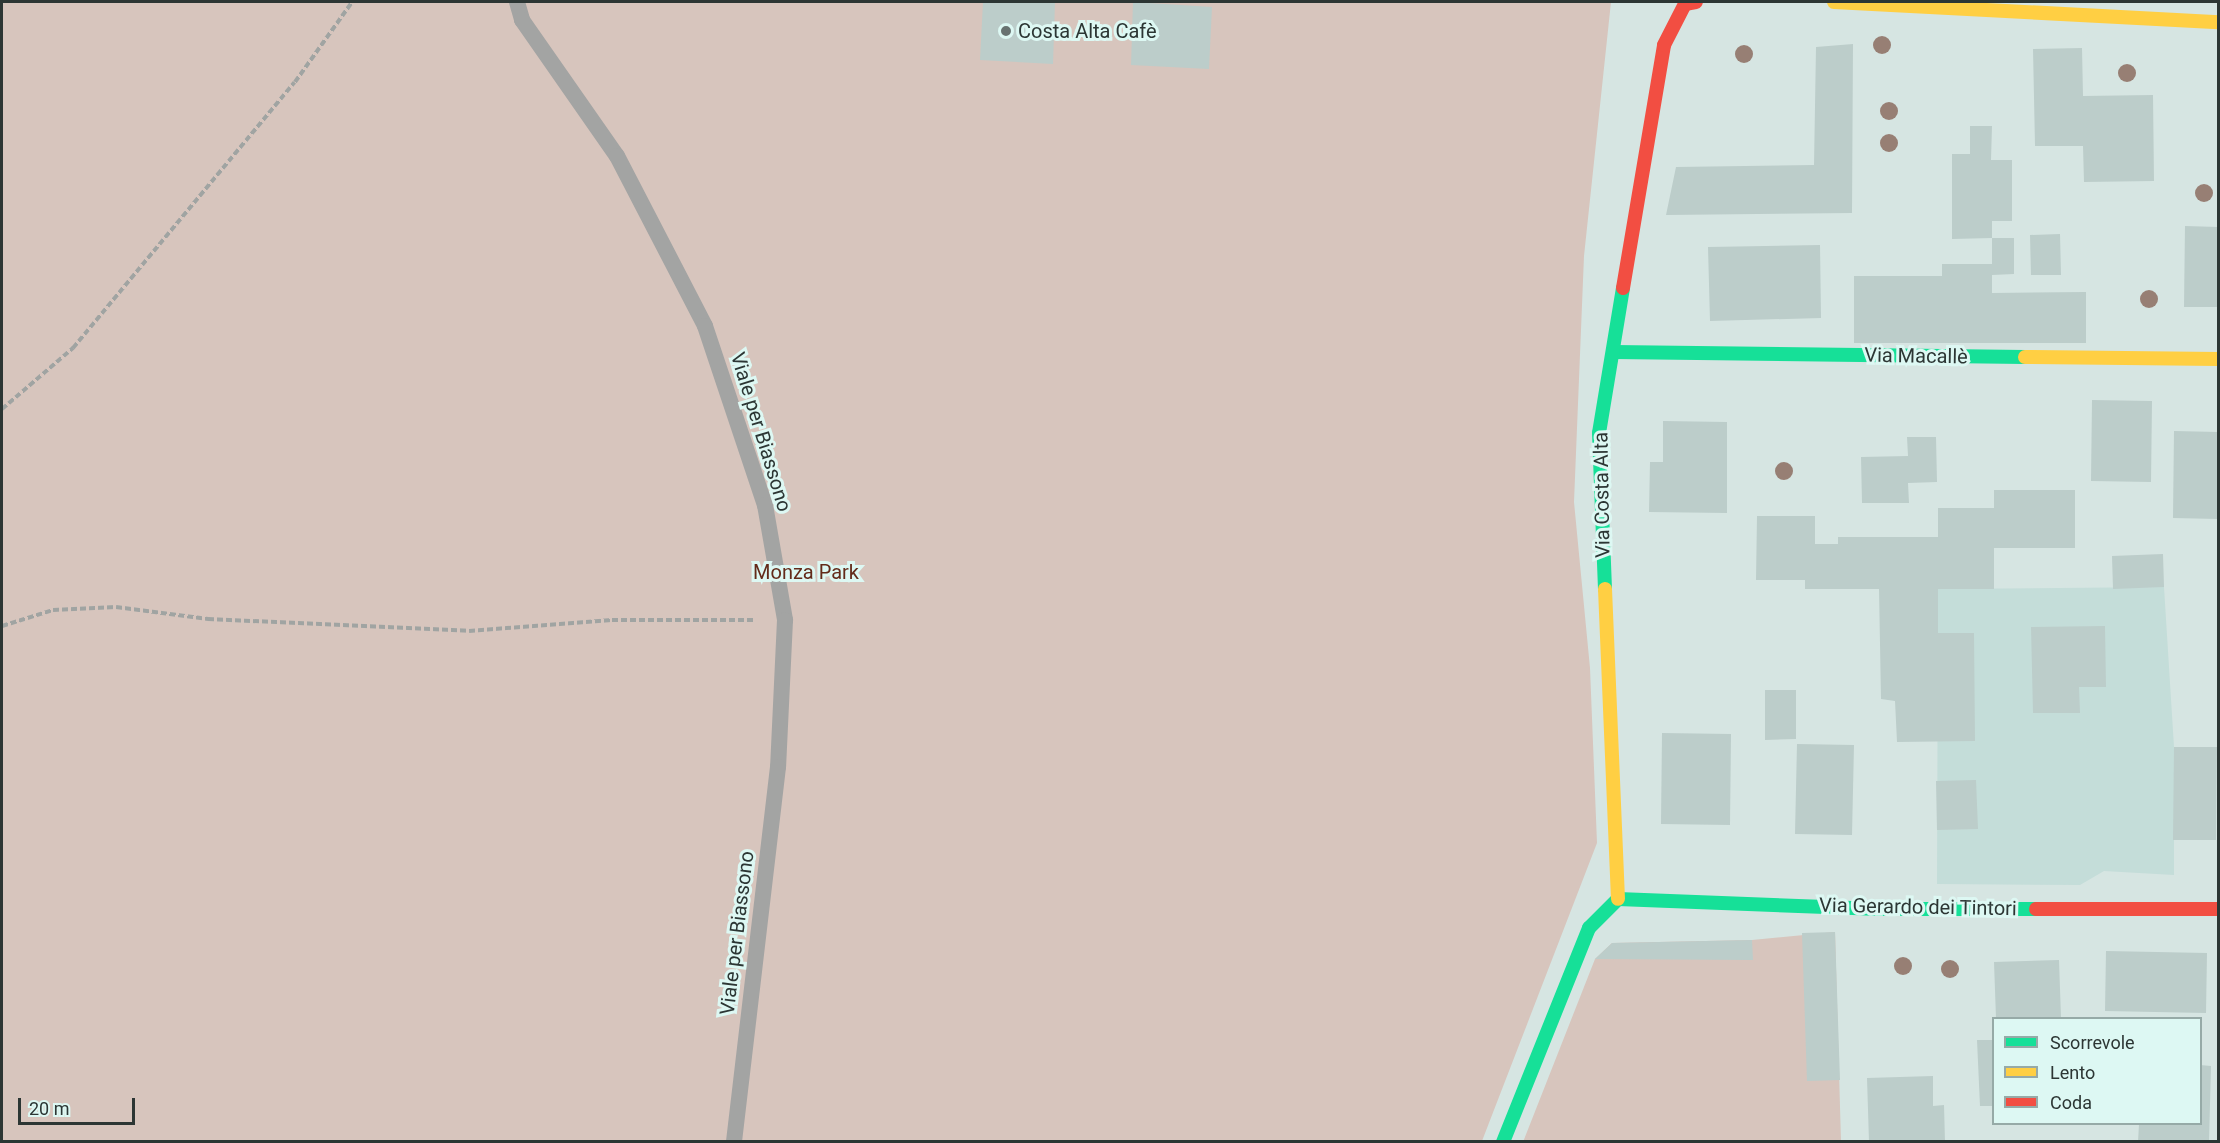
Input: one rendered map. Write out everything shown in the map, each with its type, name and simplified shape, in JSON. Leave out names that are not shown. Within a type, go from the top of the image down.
[{"type":"street","name":"Via Costa Alta","points":[[1618,899],[1599,433],[1664,45],[1685,4],[1696,2]]},
{"type":"street","points":[[1834,2],[2218,22]]},
{"type":"street","name":"Via Macallè","points":[[1614,352],[2218,359]]},
{"type":"street","points":[[1503,1142],[1589,928],[1618,899]]},
{"type":"street","name":"Via Gerardo dei Tintori","points":[[1618,899],[1880,909],[2218,909]]},
{"type":"lane","name":"Viale per Biassono","points":[[517,2],[522,20],[617,156],[705,326],[765,505],[785,620],[778,768],[734,1142]]},
{"type":"path","points":[[2,409],[73,348],[295,82],[352,2]]},
{"type":"path","points":[[2,627],[53,610],[116,607],[208,619],[469,631],[612,620],[785,620]]},
{"type":"shaded area","points":[[2164,587],[2174,747],[2174,875],[2104,871],[2080,885],[1937,884],[1938,589]]},
{"type":"green space","name":"Monza Park","points":[[2,2],[1611,2],[1584,256],[1574,502],[1590,668],[1597,843],[1482,1141],[2,1142]]},
{"type":"green space","points":[[1835,932],[1841,1141],[1523,1142],[1595,959],[1612,943],[1752,940]]},
{"type":"building","points":[[983,2],[1055,2],[1053,64],[980,60]]},
{"type":"building","points":[[1133,2],[1212,7],[1209,69],[1131,65]]},
{"type":"building","points":[[1853,44],[1852,213],[1666,215],[1676,167],[1814,165],[1816,47]]},
{"type":"building","points":[[2082,48],[2083,96],[2153,95],[2154,181],[2084,182],[2083,146],[2035,146],[2033,49]]},
{"type":"building","points":[[1970,126],[1992,126],[1991,160],[2012,160],[2012,221],[1992,221],[1992,238],[1952,239],[1952,154],[1970,154]]},
{"type":"building","points":[[2185,226],[2218,227],[2218,307],[2184,307]]},
{"type":"building","points":[[2060,234],[2061,275],[2031,275],[2030,235]]},
{"type":"building","points":[[1992,238],[2014,238],[2014,274],[1992,275],[1992,293],[2086,292],[2086,343],[1854,343],[1854,276],[1942,276],[1942,264],[1992,264]]},
{"type":"building","points":[[1820,245],[1821,318],[1710,321],[1708,247]]},
{"type":"building","points":[[2092,400],[2152,401],[2151,482],[2091,481]]},
{"type":"building","points":[[1663,421],[1727,422],[1727,513],[1649,512],[1650,462],[1663,462]]},
{"type":"building","points":[[2174,431],[2218,432],[2218,519],[2173,518]]},
{"type":"building","points":[[1907,437],[1936,437],[1937,482],[1908,483],[1909,503],[1862,503],[1861,457],[1908,456]]},
{"type":"building","points":[[1994,490],[2075,490],[2075,548],[1994,548],[1994,589],[1938,589],[1938,633],[1974,633],[1975,741],[1897,742],[1895,701],[1881,699],[1879,589],[1805,589],[1805,580],[1756,580],[1757,516],[1815,516],[1815,544],[1838,544],[1838,537],[1938,537],[1938,508],[1994,508]]},
{"type":"building","points":[[2163,554],[2164,587],[2113,589],[2112,556]]},
{"type":"building","points":[[2105,626],[2106,687],[2079,687],[2080,713],[2033,713],[2031,627]]},
{"type":"building","points":[[1765,690],[1796,690],[1796,739],[1765,740]]},
{"type":"building","points":[[1662,733],[1731,734],[1730,825],[1661,824]]},
{"type":"building","points":[[1797,744],[1854,745],[1852,835],[1795,834]]},
{"type":"building","points":[[2174,747],[2217,747],[2216,840],[2173,840]]},
{"type":"building","points":[[1976,780],[1978,829],[1937,830],[1936,781]]},
{"type":"building","points":[[1835,932],[1840,1080],[1807,1081],[1802,933]]},
{"type":"building","points":[[1752,940],[1753,960],[1595,959],[1612,943]]},
{"type":"building","points":[[2106,951],[2207,953],[2206,1013],[2105,1011]]},
{"type":"building","points":[[2059,960],[2061,1017],[1996,1017],[1994,962]]},
{"type":"building","points":[[1977,1040],[1992,1040],[1992,1106],[1980,1106]]},
{"type":"building","points":[[2202,1065],[2211,1066],[2209,1142],[2138,1142],[2139,1125],[2202,1125]]},
{"type":"building","points":[[1933,1076],[1933,1106],[1944,1105],[1945,1142],[1869,1142],[1867,1078]]},
{"type":"traffic: fast","points":[[1605,589],[1599,433],[1623,288]]},
{"type":"traffic: fast","points":[[1614,352],[2025,357]]},
{"type":"traffic: fast","points":[[1618,899],[1880,909],[2036,909]]},
{"type":"traffic: fast","points":[[1503,1142],[1589,928],[1618,899]]},
{"type":"traffic: slow","points":[[1834,2],[2218,22]]},
{"type":"traffic: slow","points":[[2025,357],[2218,359]]},
{"type":"traffic: slow","points":[[1605,589],[1618,899]]},
{"type":"traffic: jam","points":[[1623,288],[1664,45],[1685,4],[1696,2]]},
{"type":"traffic: jam","points":[[2036,909],[2218,909]]},
{"type":"place","name":"Costa Alta Cafè","points":[[1006,31]]}]
